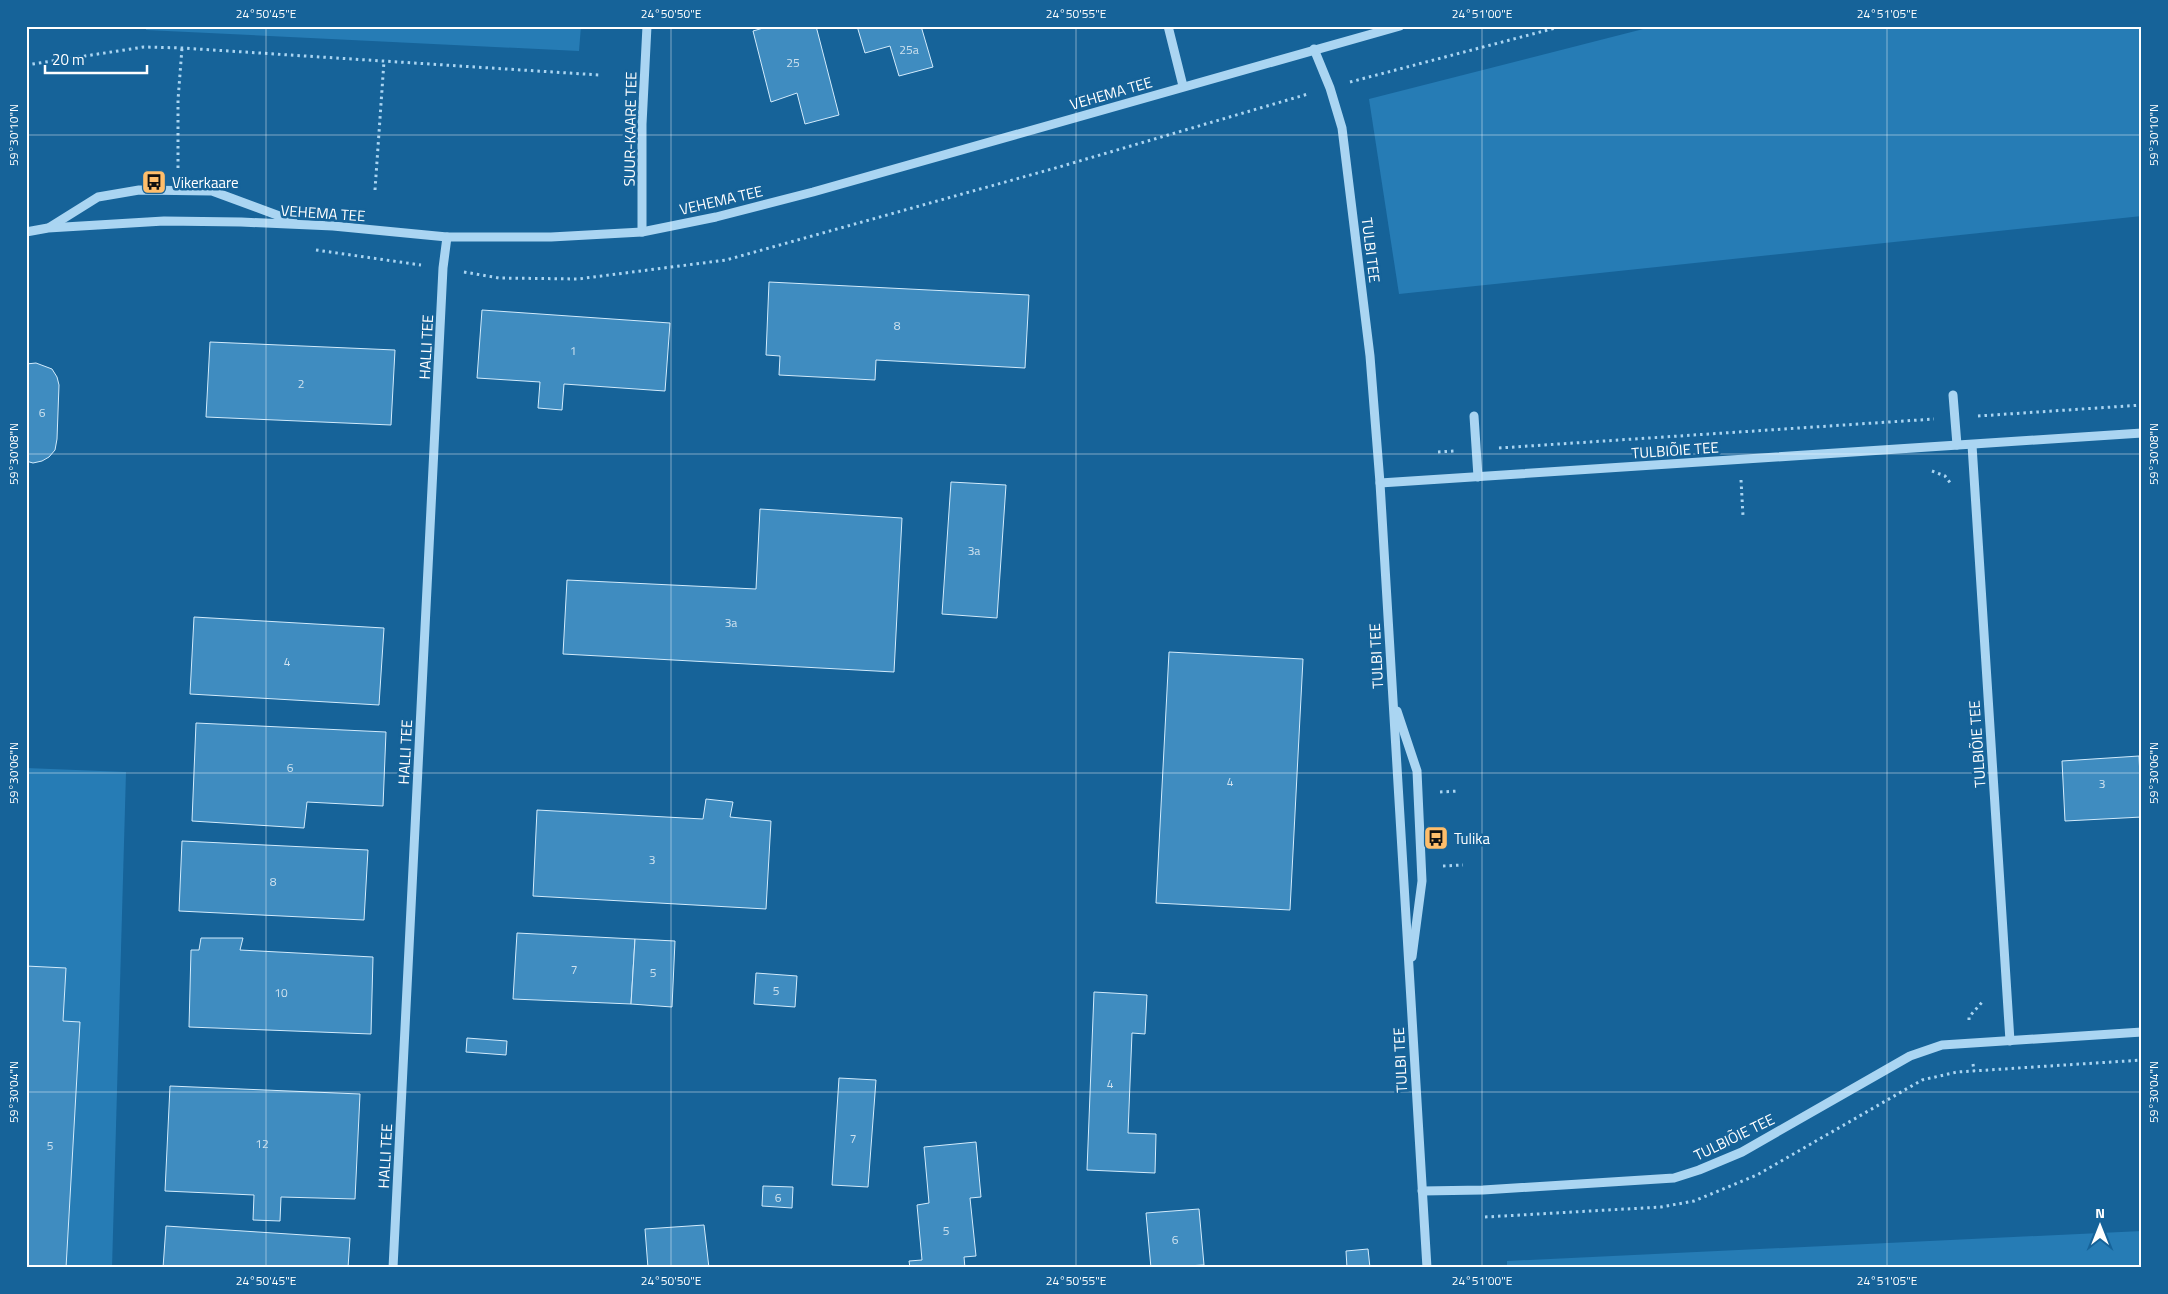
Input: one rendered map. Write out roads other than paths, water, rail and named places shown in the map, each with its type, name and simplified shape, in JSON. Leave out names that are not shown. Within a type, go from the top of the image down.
[{"type":"street","name":"SUUR-KAARE TEE","points":[[642,232],[642,124],[647,26]]},
{"type":"street","points":[[1168,26],[1184,86]]},
{"type":"street","name":"VEHEMA TEE","points":[[26,232],[48,228],[164,221],[333,226],[447,237],[551,237],[642,232],[716,217],[813,192],[1400,26]]},
{"type":"street","name":"TULBI TEE","points":[[1314,49],[1330,88],[1342,128],[1370,356],[1380,483],[1427,1268]]},
{"type":"street","points":[[48,228],[98,197],[139,190],[212,192],[302,225]]},
{"type":"street","name":"HALLI TEE","points":[[393,1268],[443,268],[447,237]]},
{"type":"street","points":[[1953,395],[1957,445]]},
{"type":"street","points":[[1474,416],[1478,477]]},
{"type":"street","name":"TULBIÕIE TEE","points":[[1380,483],[2142,433]]},
{"type":"street","name":"TULBIÕIE TEE","points":[[1972,445],[2010,1041]]},
{"type":"street","points":[[1393,700],[1417,771],[1422,882],[1409,977]]},
{"type":"street","name":"TULBIÕIE TEE","points":[[1422,1191],[1493,1190],[1674,1178],[1742,1152],[1910,1056],[1942,1045],[2142,1032]]},
{"type":"place","name":"Vikerkaare","points":[[154,182]]},
{"type":"place","name":"Tulika","points":[[1436,838]]}]
